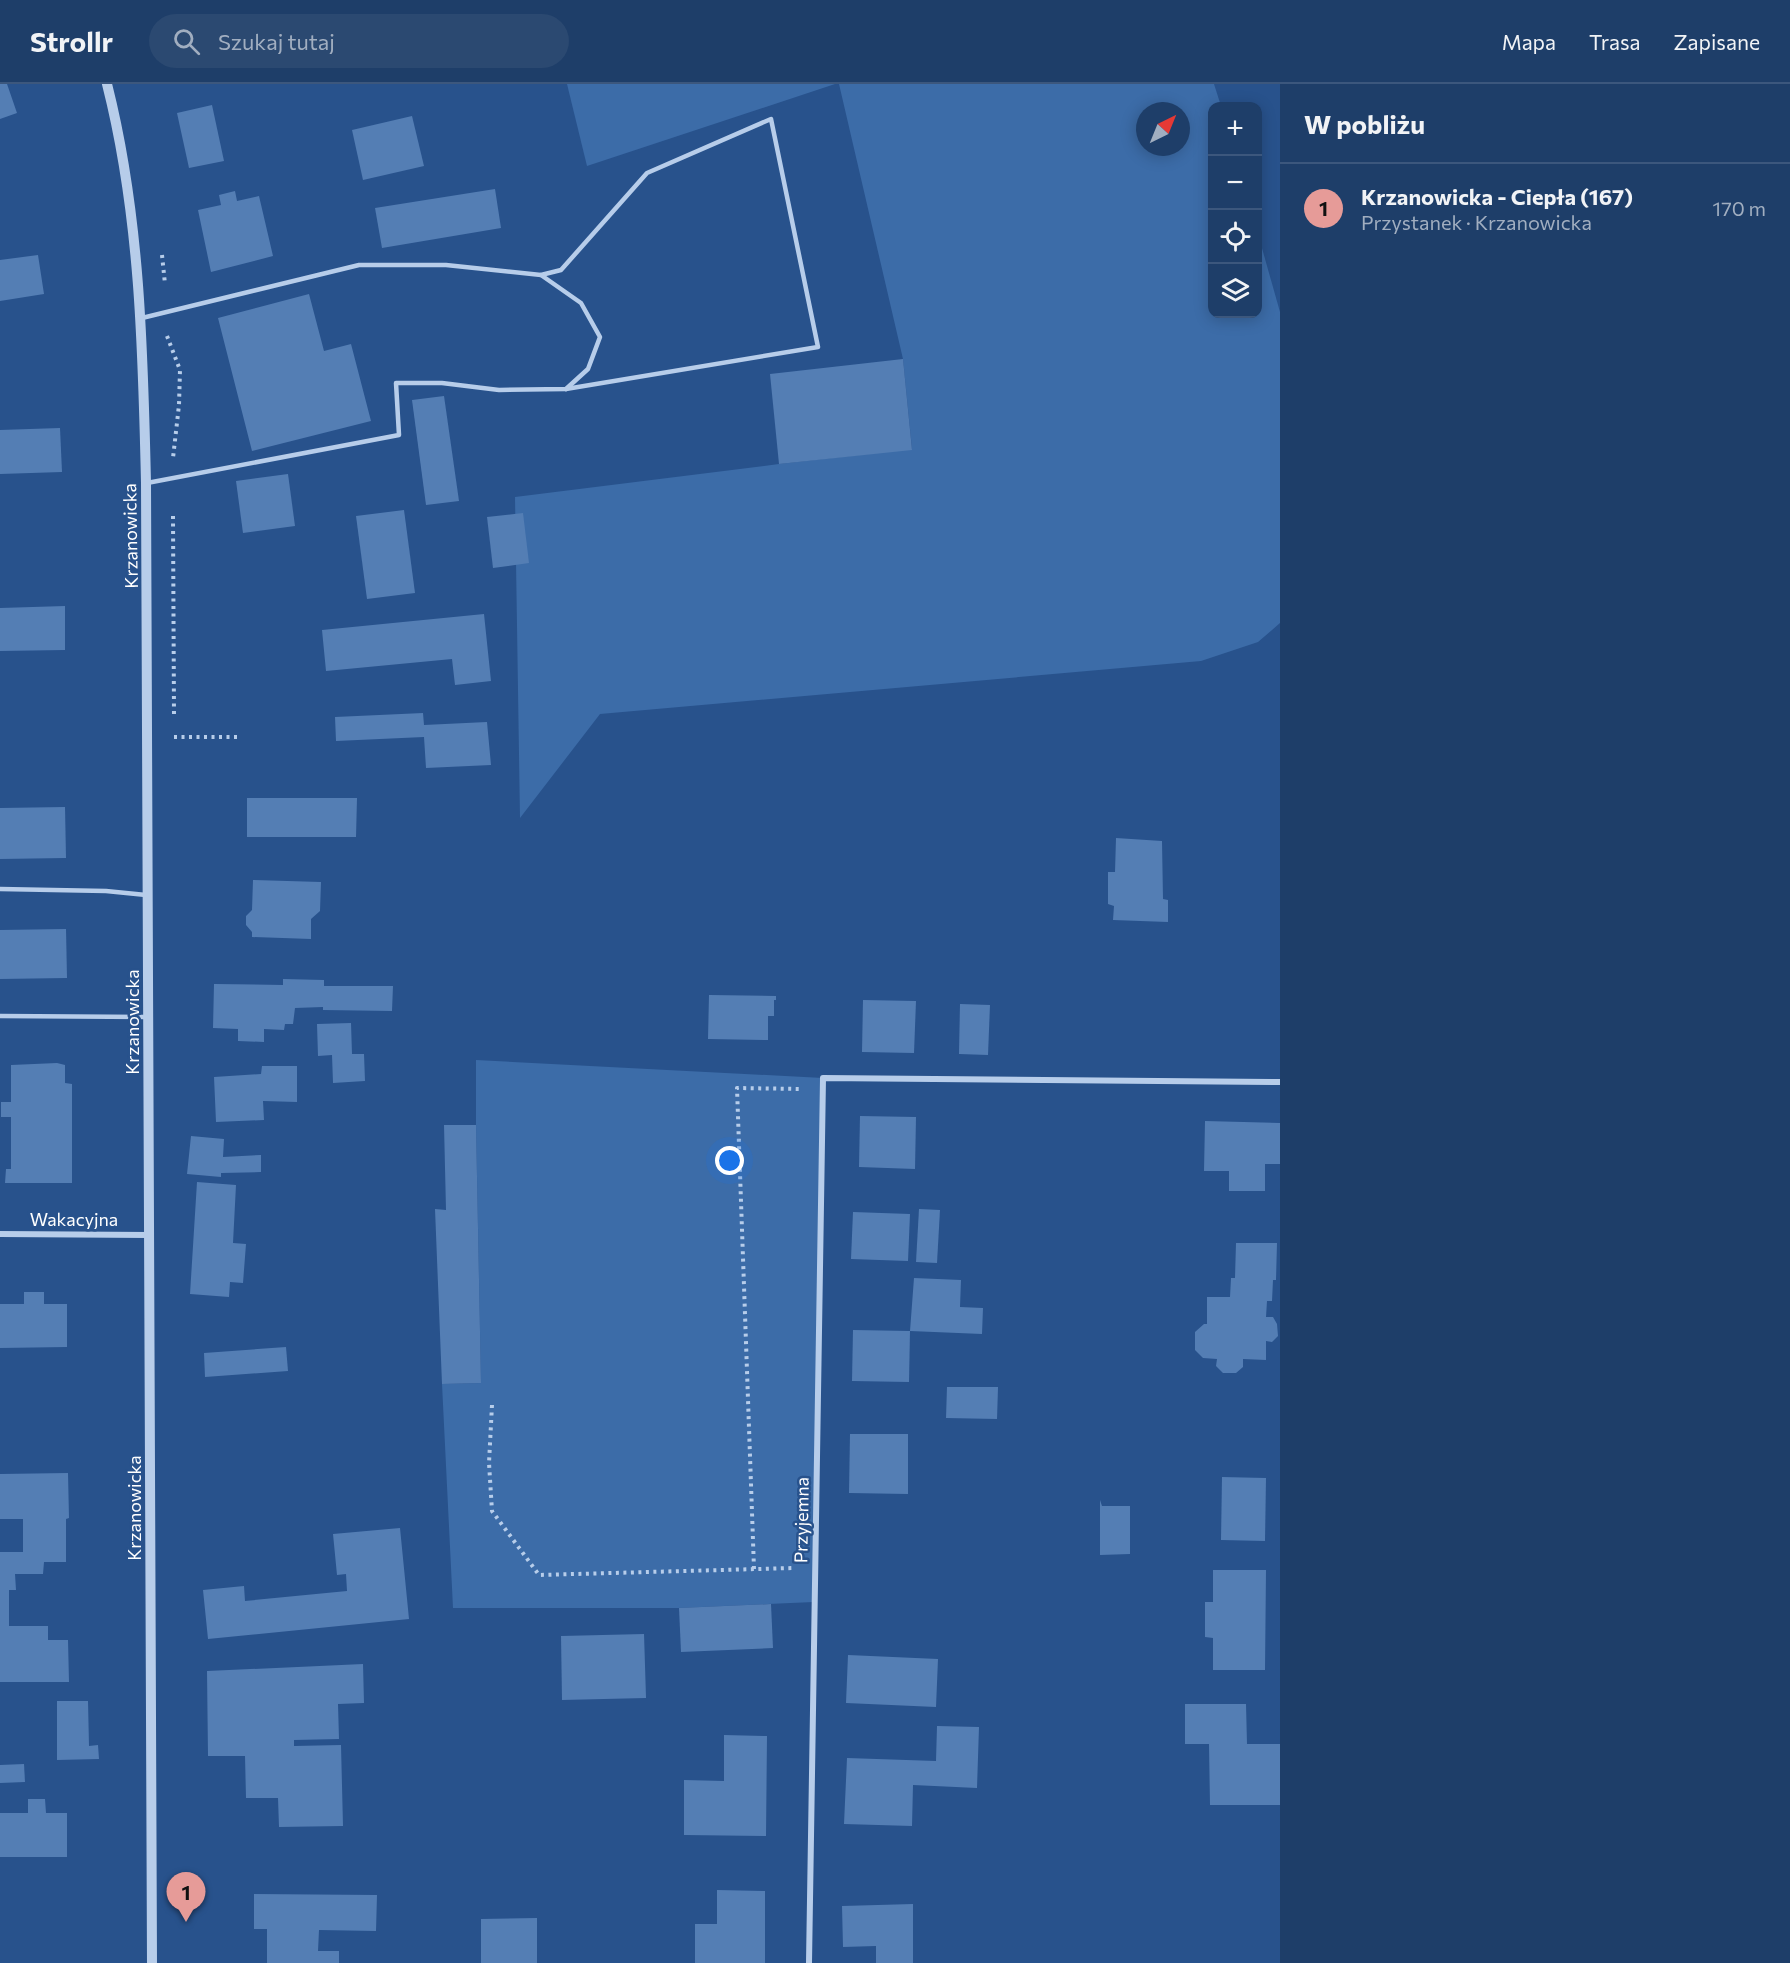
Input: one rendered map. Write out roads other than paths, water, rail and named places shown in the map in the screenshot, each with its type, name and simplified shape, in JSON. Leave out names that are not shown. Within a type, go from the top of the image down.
[{"type":"street","name":"Krzanowicka","points":[[107,84],[118,128],[132,221],[142,318],[147,483],[152,1963]]},
{"type":"street","name":"Przyjemna","points":[[809,1963],[823,1078],[1280,1082]]},
{"type":"street","name":"Wakacyjna","points":[[0,1234],[149,1234]]},
{"type":"lane","points":[[142,318],[359,266],[446,265],[541,275],[561,270],[646,173],[771,119],[818,347],[566,389],[499,390],[442,383],[396,383],[399,435],[147,483]]},
{"type":"lane","points":[[541,275],[581,303],[600,337],[588,369],[566,389]]},
{"type":"lane","points":[[0,889],[106,891],[148,896]]},
{"type":"lane","points":[[0,1016],[148,1017]]},
{"type":"place","name":"Krzanowicka - Ciepła (167)","points":[[186,1922]]}]
